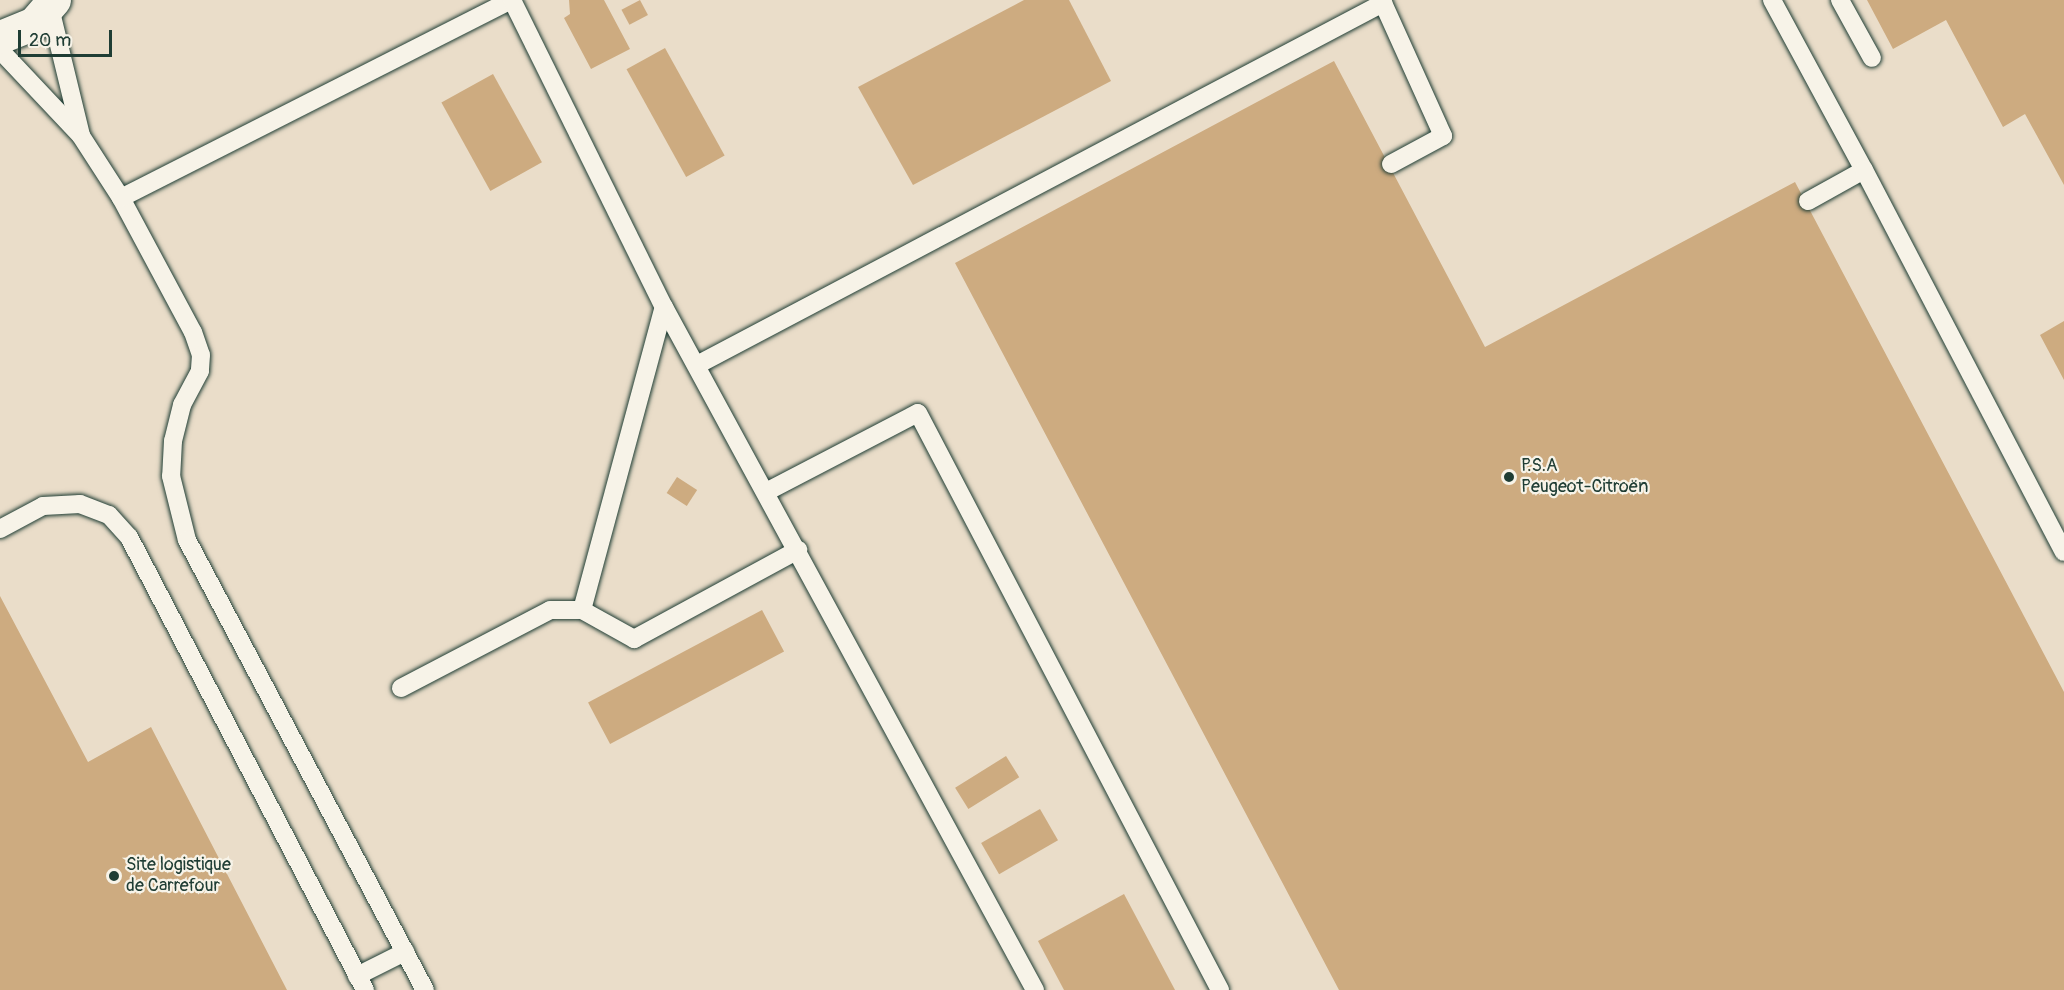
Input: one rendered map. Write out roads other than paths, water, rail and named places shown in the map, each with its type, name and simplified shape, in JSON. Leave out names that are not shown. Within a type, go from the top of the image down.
[{"type":"street","points":[[0,37],[33,24],[52,4]]},
{"type":"lane","points":[[121,198],[512,0],[664,307],[1035,990]]},
{"type":"lane","points":[[1772,0],[1864,170],[2064,552]]},
{"type":"lane","points":[[1840,0],[1872,58]]},
{"type":"lane","points":[[697,365],[1385,1],[1443,136],[1391,164]]},
{"type":"lane","points":[[52,4],[81,136]]},
{"type":"lane","points":[[0,50],[81,136],[121,198],[193,332],[201,355],[200,371],[182,405],[173,441],[171,476],[187,540],[425,990]]},
{"type":"lane","points":[[1808,201],[1864,170]]},
{"type":"lane","points":[[582,610],[664,307]]},
{"type":"lane","points":[[766,492],[918,413],[1220,990]]},
{"type":"lane","points":[[0,530],[43,506],[80,504],[109,515],[129,537],[361,983],[405,952]]},
{"type":"lane","points":[[401,688],[550,610],[582,610],[634,639],[798,550]]},
{"type":"place","name":"P.S.A Peugeot-Citroën","points":[[1509,477]]},
{"type":"place","name":"Site logistique de Carrefour","points":[[114,876]]}]
